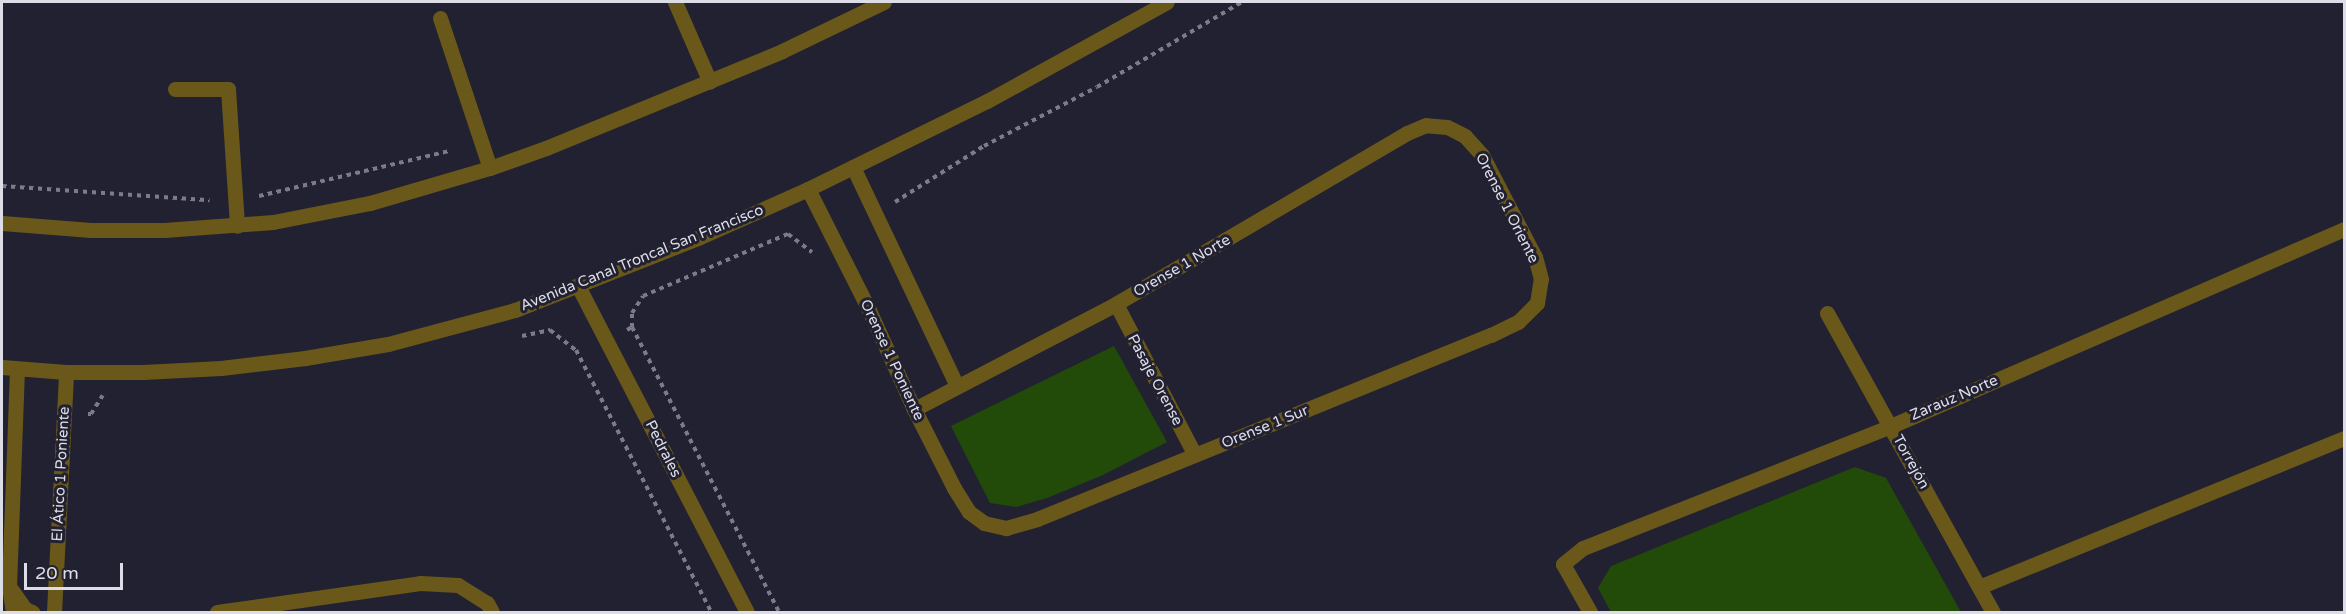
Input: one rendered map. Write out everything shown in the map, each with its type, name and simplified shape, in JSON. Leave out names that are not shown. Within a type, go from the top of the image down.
[{"type":"street","points":[[675,2],[710,82]]},
{"type":"street","points":[[2,223],[102,230],[237,226],[339,211],[490,168],[710,82],[782,51],[884,2]]},
{"type":"street","name":"Avenida Canal Troncal San Francisco","points":[[9,368],[66,372],[143,372],[221,368],[346,352],[452,328],[515,310],[578,286],[808,189],[987,101],[1167,2]]},
{"type":"street","points":[[440,18],[490,168]]},
{"type":"street","points":[[175,89],[228,89],[237,226]]},
{"type":"street","name":"Orense 1 Norte","points":[[914,409],[1116,304],[1407,133],[1426,125],[1447,127]]},
{"type":"street","name":"Orense 1 Oriente","points":[[1447,127],[1465,136],[1482,155],[1535,257],[1541,279],[1537,303]]},
{"type":"street","points":[[853,167],[957,386]]},
{"type":"street","name":"Orense 1 Poniente","points":[[808,189],[914,409],[964,504],[969,512],[984,523]]},
{"type":"street","name":"Zarauz Norte","points":[[1590,612],[1563,564],[1583,548],[1891,426],[2344,229]]},
{"type":"street","name":"Pedrales","points":[[578,286],[747,612]]},
{"type":"street","name":"Orense 1 Sur","points":[[984,523],[1006,528],[1037,519],[1491,335],[1518,322],[1537,303]]},
{"type":"street","name":"Pasaje Orense","points":[[1116,304],[1195,455]]},
{"type":"street","name":"Torrejón","points":[[1827,313],[1993,612]]},
{"type":"street","points":[[9,368],[9,587],[13,612]]},
{"type":"street","name":"El Ático 1 Poniente","points":[[54,612],[66,372]]},
{"type":"street","points":[[1979,587],[2344,438]]},
{"type":"street","points":[[217,612],[420,583],[458,585],[487,603],[492,612]]},
{"type":"street","points":[[9,587],[25,609],[32,612]]},
{"type":"path","points":[[875,214],[984,146],[1097,87],[1242,2]]},
{"type":"path","points":[[2,186],[235,202],[483,144]]},
{"type":"path","points":[[632,327],[632,313],[643,296],[788,234],[812,252],[834,239]]},
{"type":"path","points":[[576,350],[711,612]]},
{"type":"green space","points":[[1114,346],[1167,442],[1103,475],[1047,498],[1016,507],[990,503],[951,426]]},
{"type":"green space","points":[[1855,467],[1886,478],[1961,612],[1611,612],[1598,588],[1611,566]]}]
